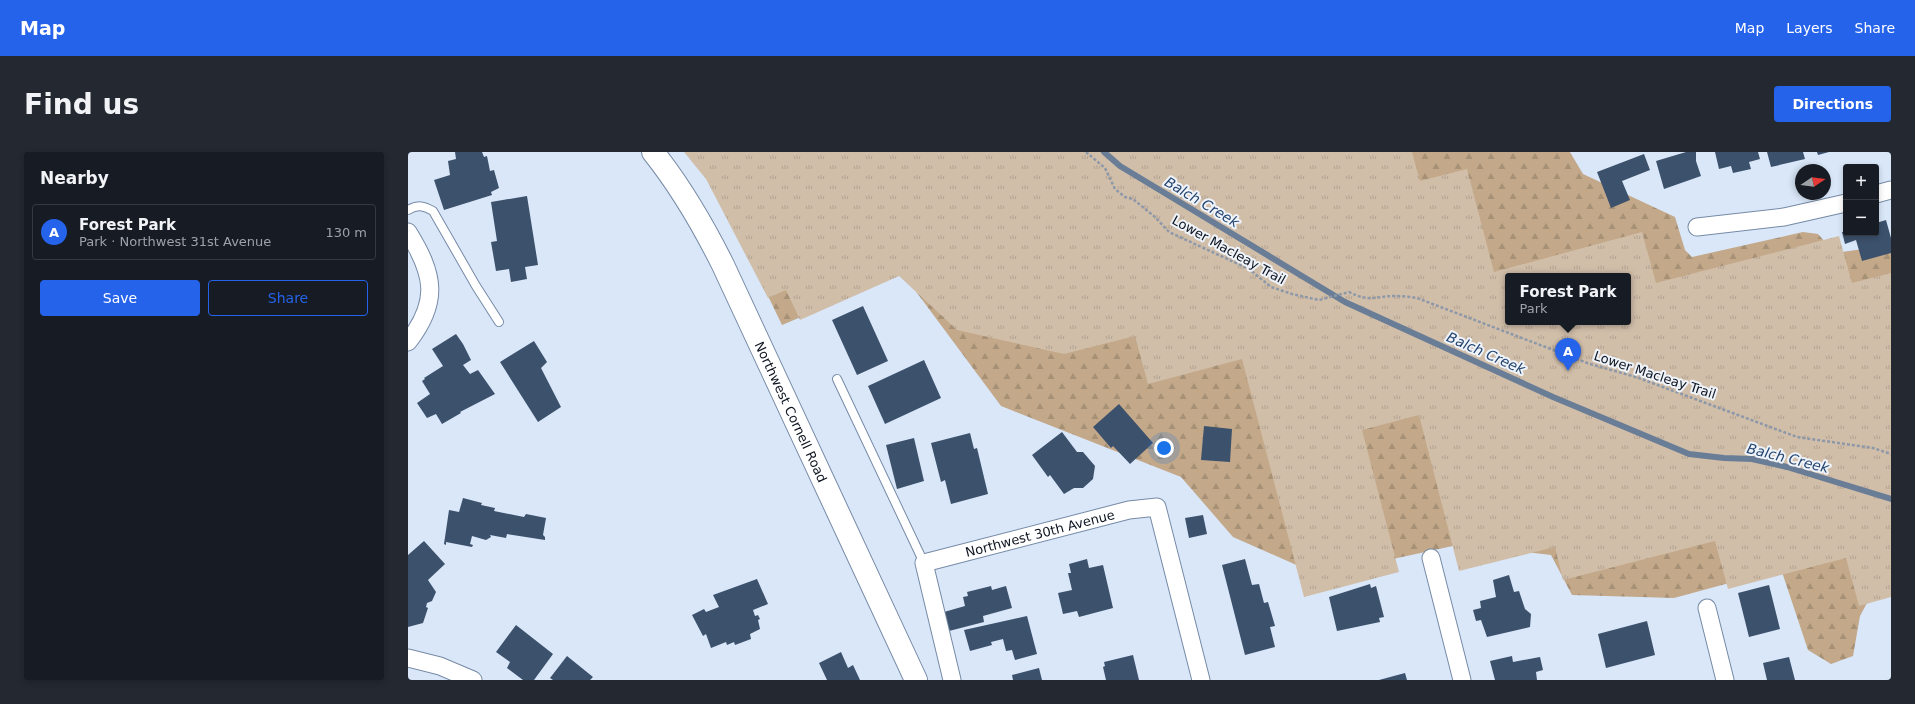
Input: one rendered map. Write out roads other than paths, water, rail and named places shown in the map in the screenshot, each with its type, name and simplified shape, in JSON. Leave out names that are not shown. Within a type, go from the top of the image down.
[{"type":"main road","name":"Northwest Cornell Road","points":[[653,152],[684,194],[715,248],[774,371],[916,680]]},
{"type":"street","points":[[1879,193],[1891,190]]},
{"type":"street","points":[[1697,227],[1784,217],[1843,204]]},
{"type":"street","points":[[408,232],[419,251],[428,273],[430,300],[426,316],[408,342]]},
{"type":"street","name":"Northwest 30th Avenue","points":[[924,563],[1129,510],[1157,508],[1201,680]]},
{"type":"street","points":[[1431,558],[1462,680]]},
{"type":"street","points":[[924,563],[952,680]]},
{"type":"street","points":[[1707,608],[1725,680]]},
{"type":"street","points":[[408,658],[440,666],[473,680]]},
{"type":"lane","points":[[408,210],[413,207],[423,206],[433,211],[476,286],[499,322]]},
{"type":"lane","points":[[837,379],[924,563]]},
{"type":"waterway","name":"Balch Creek","points":[[1104,152],[1120,166],[1345,302],[1553,397],[1689,454],[1724,458],[1752,459],[1787,467],[1891,499]]},
{"type":"place","name":"Forest Park","points":[[1568,371]]}]
